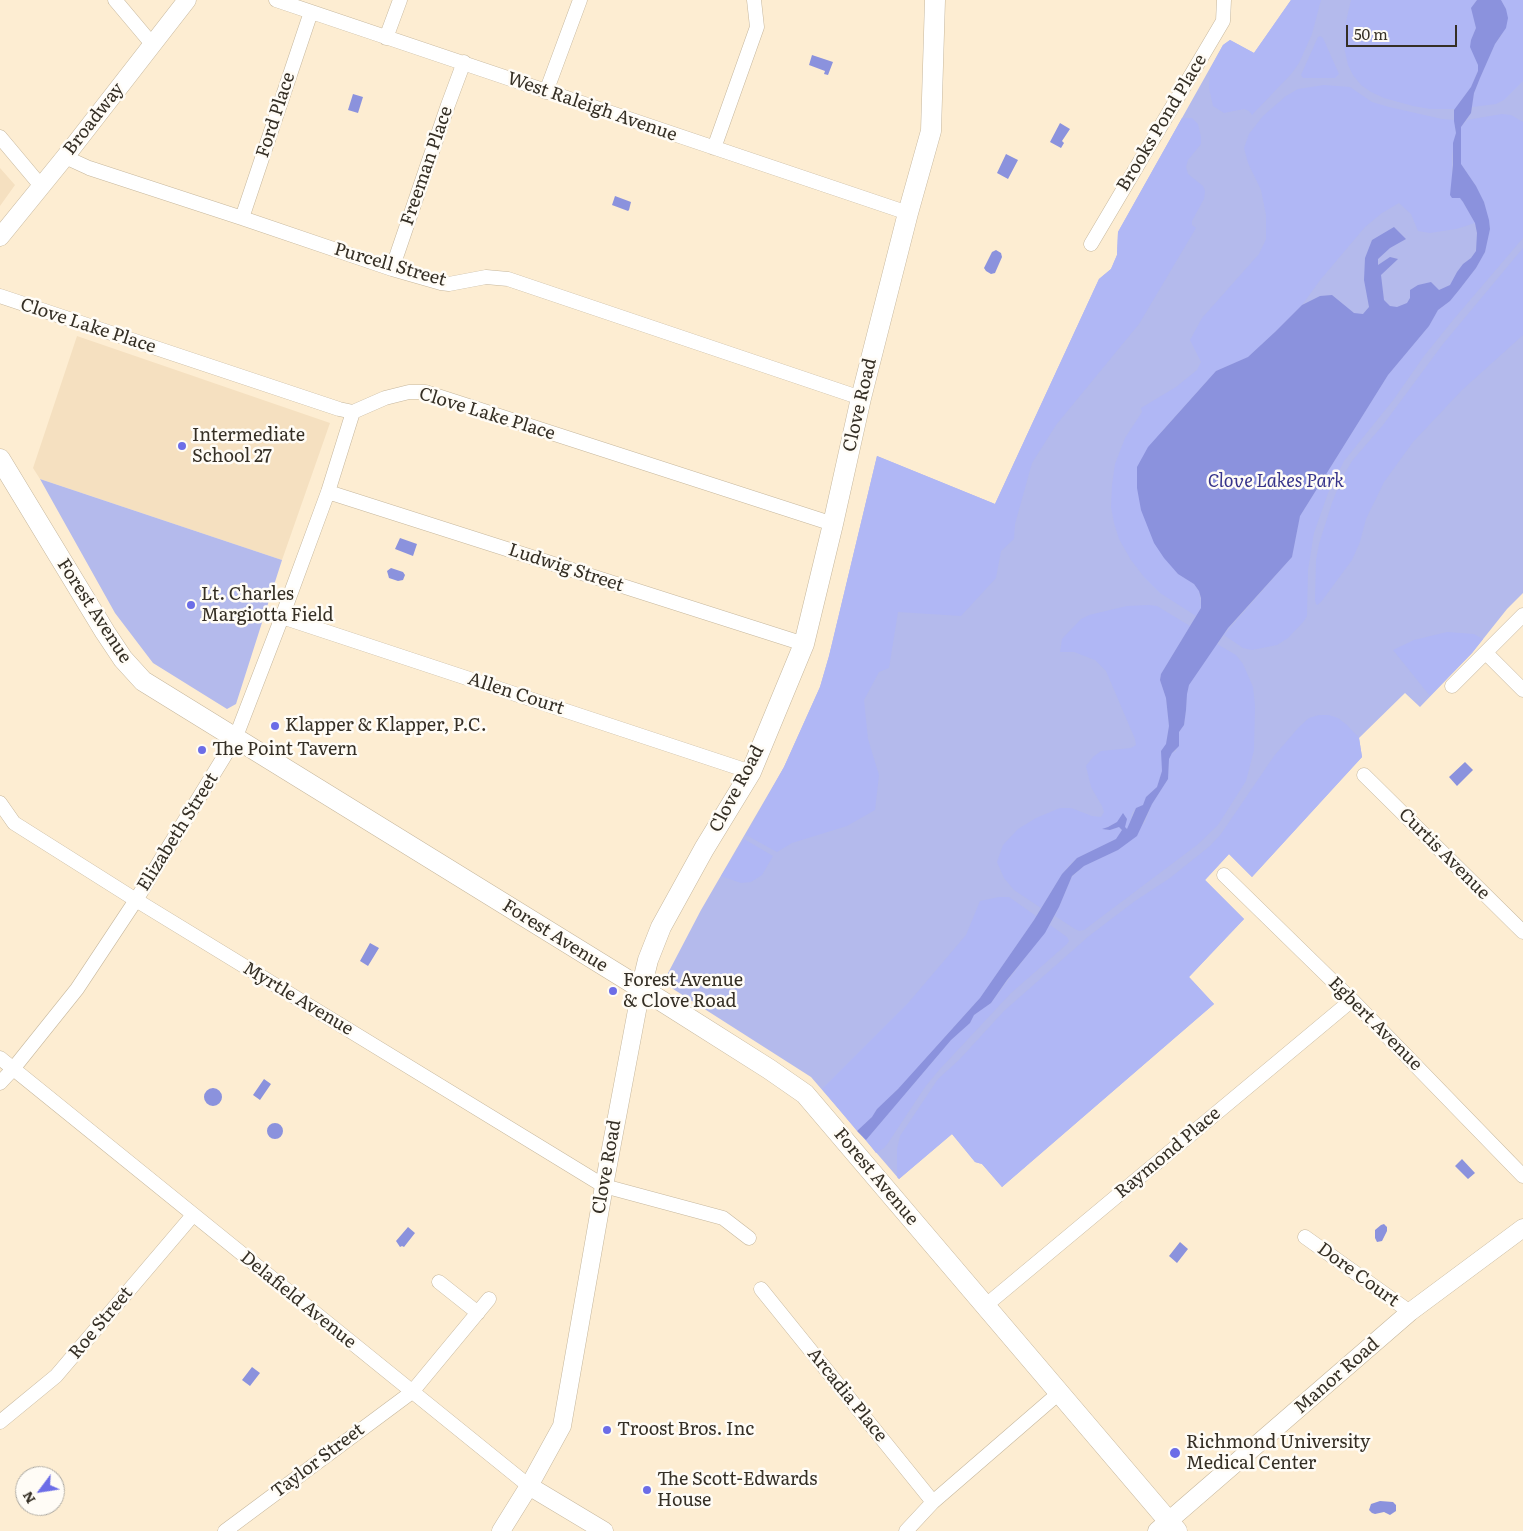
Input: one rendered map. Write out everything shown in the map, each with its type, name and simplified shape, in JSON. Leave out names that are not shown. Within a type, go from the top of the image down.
[{"type":"main road","name":"Clove Road","points":[[641,989],[648,960],[660,927],[704,849],[751,772],[804,644],[861,398],[908,213],[932,131],[935,0]]},
{"type":"main road","name":"Forest Avenue","points":[[0,459],[105,632],[133,672],[143,681],[641,989],[769,1069],[805,1094],[1059,1393],[1167,1528]]},
{"type":"street","points":[[115,0],[152,44]]},
{"type":"street","name":"Broadway","points":[[0,237],[187,0]]},
{"type":"street","name":"West Raleigh Avenue","points":[[276,0],[908,213]]},
{"type":"street","points":[[386,38],[400,0]]},
{"type":"street","points":[[546,92],[580,0]]},
{"type":"street","points":[[714,148],[756,27],[754,0]]},
{"type":"street","name":"Brooks Pond Place","points":[[1090,244],[1223,21],[1224,0]]},
{"type":"street","name":"Ford Place","points":[[242,218],[310,12]]},
{"type":"street","name":"Freeman Place","points":[[392,269],[464,62]]},
{"type":"street","points":[[0,137],[41,186]]},
{"type":"street","name":"Purcell Street","points":[[64,157],[89,168],[392,269],[450,284],[486,277],[508,279],[861,398]]},
{"type":"street","name":"Clove Lake Place","points":[[0,296],[339,409],[353,412],[384,398],[409,392],[425,392],[833,524]]},
{"type":"street","name":"Elizabeth Street","points":[[0,1083],[77,988],[136,900],[235,739],[328,492],[353,412]]},
{"type":"street","name":"Ludwig Street","points":[[328,492],[804,644]]},
{"type":"street","points":[[1452,686],[1523,615]]},
{"type":"street","name":"Allen Court","points":[[282,617],[751,772]]},
{"type":"street","points":[[1486,653],[1523,690]]},
{"type":"street","name":"Curtis Avenue","points":[[1364,775],[1523,932]]},
{"type":"street","name":"Myrtle Avenue","points":[[0,803],[14,822],[136,900],[604,1186],[723,1218],[748,1238]]},
{"type":"street","name":"Egbert Avenue","points":[[1224,876],[1352,1000],[1523,1176]]},
{"type":"street","name":"Clove Road","points":[[501,1531],[529,1486],[562,1426],[641,989]]},
{"type":"street","name":"Raymond Place","points":[[985,1306],[1352,1000]]},
{"type":"street","name":"Delafield Avenue","points":[[0,1058],[529,1486],[604,1531]]},
{"type":"street","name":"Roe Street","points":[[0,1422],[56,1376],[193,1215]]},
{"type":"street","name":"Manor Road","points":[[1167,1528],[1410,1312],[1523,1228]]},
{"type":"street","name":"Dore Court","points":[[1305,1237],[1410,1312]]},
{"type":"street","points":[[440,1282],[478,1313]]},
{"type":"street","name":"Arcadia Place","points":[[761,1289],[933,1502]]},
{"type":"street","name":"Taylor Street","points":[[225,1531],[412,1392],[489,1299]]},
{"type":"street","points":[[906,1531],[933,1502],[1059,1393]]},
{"type":"shaded area","points":[[1291,0],[1321,0],[1312,34],[1299,63],[1292,73],[1252,115],[1244,109],[1224,113],[1213,106],[1209,88],[1210,69],[1223,45],[1230,40],[1254,53]]},
{"type":"shaded area","points":[[1351,0],[1477,0],[1473,5],[1476,28],[1471,40],[1478,71],[1471,87],[1455,109],[1430,109],[1413,106],[1384,98],[1361,85],[1348,65],[1344,47],[1345,26]]},
{"type":"shaded area","points":[[1477,0],[1501,0],[1508,18],[1506,28],[1495,44],[1474,93],[1471,113],[1461,127],[1461,164],[1484,202],[1489,220],[1490,229],[1485,252],[1476,268],[1459,290],[1450,301],[1438,310],[1429,326],[1388,375],[1300,516],[1292,557],[1228,628],[1189,685],[1184,725],[1179,732],[1179,746],[1169,759],[1168,779],[1152,804],[1137,836],[1118,850],[1084,866],[1072,876],[1059,907],[1045,933],[991,1003],[974,1015],[970,1023],[951,1040],[866,1140],[857,1131],[898,1089],[980,998],[1034,920],[1062,874],[1077,858],[1116,839],[1122,830],[1119,827],[1110,830],[1102,829],[1117,822],[1123,813],[1127,819],[1125,827],[1127,829],[1136,808],[1143,805],[1146,797],[1157,787],[1162,771],[1161,751],[1166,744],[1169,726],[1166,698],[1160,680],[1161,674],[1201,608],[1201,598],[1194,584],[1178,574],[1164,558],[1154,543],[1141,510],[1137,488],[1137,467],[1148,447],[1216,371],[1248,357],[1302,305],[1320,296],[1332,295],[1354,313],[1363,314],[1369,307],[1364,280],[1365,258],[1372,240],[1394,227],[1406,239],[1390,248],[1378,259],[1378,265],[1390,257],[1398,259],[1381,275],[1384,300],[1390,306],[1397,307],[1407,303],[1410,298],[1410,290],[1418,285],[1431,282],[1439,290],[1450,285],[1463,264],[1476,251],[1477,233],[1475,223],[1460,198],[1452,198],[1450,195],[1453,143],[1456,133],[1454,110],[1471,87],[1478,71],[1478,65],[1470,47],[1476,28],[1471,8]]},
{"type":"shaded area","points":[[1501,0],[1523,0],[1523,81],[1504,100],[1496,104],[1472,107],[1474,93],[1480,78],[1495,44],[1502,35],[1506,9]]},
{"type":"shaded area","points":[[1320,36],[1323,38],[1339,74],[1335,78],[1303,78],[1301,75]]},
{"type":"shaded area","points":[[812,55],[833,62],[828,75],[824,74],[825,71],[809,65]]},
{"type":"shaded area","points":[[1324,85],[1350,87],[1372,102],[1442,119],[1454,120],[1456,133],[1452,155],[1452,172],[1456,197],[1460,198],[1463,202],[1475,223],[1456,229],[1430,233],[1418,231],[1411,214],[1399,203],[1382,213],[1365,227],[1321,279],[1302,305],[1275,332],[1248,357],[1216,371],[1161,432],[1178,574],[1194,584],[1199,591],[1201,608],[1196,616],[1160,593],[1144,577],[1131,560],[1119,539],[1111,507],[1115,464],[1125,438],[1142,412],[1141,408],[1176,387],[1197,370],[1201,362],[1190,340],[1202,318],[1259,254],[1266,239],[1266,215],[1261,190],[1248,163],[1244,148],[1249,134],[1263,116],[1286,96],[1298,89]]},
{"type":"shaded area","points":[[353,94],[363,97],[358,113],[348,110]]},
{"type":"shaded area","points":[[1502,114],[1511,115],[1523,122],[1523,238],[1424,356],[1394,399],[1344,461],[1328,493],[1314,533],[1308,570],[1307,616],[1304,621],[1288,638],[1277,645],[1252,650],[1243,648],[1224,635],[1292,557],[1300,516],[1388,375],[1429,326],[1438,310],[1450,301],[1459,290],[1476,268],[1485,252],[1490,229],[1489,220],[1484,202],[1476,186],[1461,164],[1461,127],[1467,120]]},
{"type":"shaded area","points":[[1182,118],[1192,118],[1198,124],[1201,137],[1201,144],[1188,160],[1186,167],[1188,174],[1203,186],[1205,191],[1204,199],[1192,221],[1192,225],[1196,228],[1139,324],[1056,425],[1032,463],[1015,524],[1014,539],[1001,551],[996,578],[961,616],[898,612],[889,668],[879,672],[864,700],[868,739],[879,775],[875,810],[847,826],[792,843],[777,852],[746,835],[784,767],[820,687],[877,456],[995,504],[1099,279],[1111,269],[1117,255],[1118,232]]},
{"type":"shaded area","points":[[1060,123],[1070,129],[1062,141],[1064,143],[1061,148],[1050,142]]},
{"type":"shaded area","points":[[1006,154],[1018,160],[1008,179],[997,173]]},
{"type":"shaded area","points":[[0,168],[15,185],[0,206]]},
{"type":"shaded area","points":[[615,196],[631,202],[628,211],[612,205]]},
{"type":"shaded area","points":[[1523,248],[1523,335],[1462,390],[1413,442],[1384,482],[1366,519],[1360,542],[1352,560],[1317,605],[1315,600],[1316,560],[1319,544],[1341,480],[1352,461],[1383,425],[1443,344]]},
{"type":"shaded area","points":[[996,250],[1001,253],[1002,257],[995,273],[991,274],[984,268],[992,252]]},
{"type":"shaded area","name":"Intermediate School 27","points":[[77,336],[330,423],[282,560],[40,479],[33,468]]},
{"type":"shaded area","points":[[400,538],[417,544],[413,556],[395,549]]},
{"type":"shaded area","points":[[391,568],[403,572],[405,575],[403,580],[398,581],[389,578],[387,571]]},
{"type":"shaded area","points":[[1127,606],[1157,606],[1190,626],[1161,674],[1160,680],[1166,698],[1169,726],[1162,771],[1157,787],[1146,797],[1143,805],[1136,808],[1132,813],[1127,829],[1117,822],[1103,829],[1110,830],[1119,827],[1122,830],[1116,839],[1077,858],[1070,864],[1041,908],[1014,890],[1004,878],[997,862],[1003,845],[1018,829],[1036,818],[1060,808],[1071,808],[1092,816],[1101,817],[1104,812],[1091,787],[1086,766],[1101,751],[1131,748],[1136,745],[1106,671],[1095,660],[1074,652],[1060,652],[1062,639],[1081,619],[1089,615]]},
{"type":"shaded area","points":[[1447,632],[1474,634],[1483,639],[1430,696],[1393,650],[1414,640]]},
{"type":"shaded area","points":[[1217,644],[1236,655],[1243,664],[1253,687],[1255,706],[1254,750],[1246,781],[1218,825],[1197,845],[1084,930],[1079,931],[1055,916],[1072,877],[1084,866],[1118,850],[1145,822],[1152,804],[1168,779],[1169,759],[1172,753],[1176,751],[1179,732],[1184,725],[1189,685]]},
{"type":"shaded area","points":[[1329,715],[1338,718],[1347,725],[1359,738],[1362,757],[1252,877],[1229,854],[1205,880],[1244,919],[1189,977],[1214,1004],[1002,1187],[982,1164],[975,1162],[952,1134],[899,1179],[897,1177],[897,1149],[900,1136],[938,1079],[959,1060],[1004,1011],[1089,936],[1135,901],[1170,878],[1210,846],[1221,834],[1274,756],[1299,727],[1309,718]]},
{"type":"shaded area","points":[[1465,762],[1473,770],[1457,786],[1449,777]]},
{"type":"shaded area","points":[[744,839],[773,856],[762,875],[751,882],[741,883],[721,876]]},
{"type":"shaded area","points":[[1009,897],[1036,916],[1034,920],[980,998],[898,1089],[857,1131],[822,1089],[909,1002],[966,935],[980,901]]},
{"type":"shaded area","points":[[1050,925],[1067,937],[1069,941],[1067,944],[1011,993],[939,1070],[925,1087],[888,1143],[876,1153],[866,1140],[951,1040],[970,1023],[974,1015],[991,1003]]},
{"type":"shaded area","points":[[370,943],[379,948],[368,966],[360,961]]},
{"type":"shaded area","points":[[264,1079],[271,1084],[260,1100],[253,1095]]},
{"type":"shaded area","points":[[213,1088],[219,1091],[222,1097],[219,1103],[213,1106],[207,1103],[204,1097],[207,1091]]},
{"type":"shaded area","points":[[275,1123],[281,1125],[283,1131],[281,1137],[275,1139],[269,1137],[267,1131],[269,1125]]},
{"type":"shaded area","points":[[1462,1159],[1475,1173],[1468,1179],[1455,1166]]},
{"type":"shaded area","points":[[1384,1224],[1387,1227],[1387,1231],[1382,1241],[1377,1242],[1375,1230]]},
{"type":"shaded area","points":[[408,1227],[415,1233],[404,1247],[400,1247],[396,1241]]},
{"type":"shaded area","points":[[1180,1242],[1188,1249],[1177,1263],[1169,1256]]},
{"type":"shaded area","points":[[252,1367],[260,1373],[250,1386],[242,1380]]},
{"type":"shaded area","points":[[1380,1501],[1393,1502],[1396,1505],[1396,1511],[1390,1515],[1384,1512],[1372,1513],[1369,1510],[1371,1504]]},
{"type":"green space","name":"Clove Lakes Park","points":[[1291,0],[1523,0],[1523,593],[1507,609],[1472,653],[1420,707],[1405,693],[1359,738],[1362,757],[1252,877],[1229,854],[1205,880],[1244,919],[1189,977],[1214,1004],[1002,1187],[982,1164],[975,1162],[952,1134],[899,1179],[811,1077],[670,987],[667,975],[701,910],[784,767],[820,687],[877,456],[995,504],[1099,279],[1111,269],[1117,255],[1118,232],[1223,45],[1230,40],[1254,53]]},
{"type":"green space","points":[[40,479],[282,560],[236,704],[227,709],[153,663],[115,613]]},
{"type":"place","name":"Intermediate School 27","points":[[182,446]]},
{"type":"place","name":"Lt. Charles Margiotta Field","points":[[191,605]]},
{"type":"place","name":"Klapper & Klapper, P.C.","points":[[275,726]]},
{"type":"place","name":"The Point Tavern","points":[[202,750]]},
{"type":"place","name":"Forest Avenue & Clove Road","points":[[613,991]]},
{"type":"place","name":"Troost Bros. Inc","points":[[607,1430]]},
{"type":"place","name":"Richmond University Medical Center","points":[[1175,1453]]},
{"type":"place","name":"The Scott-Edwards House","points":[[647,1490]]}]
